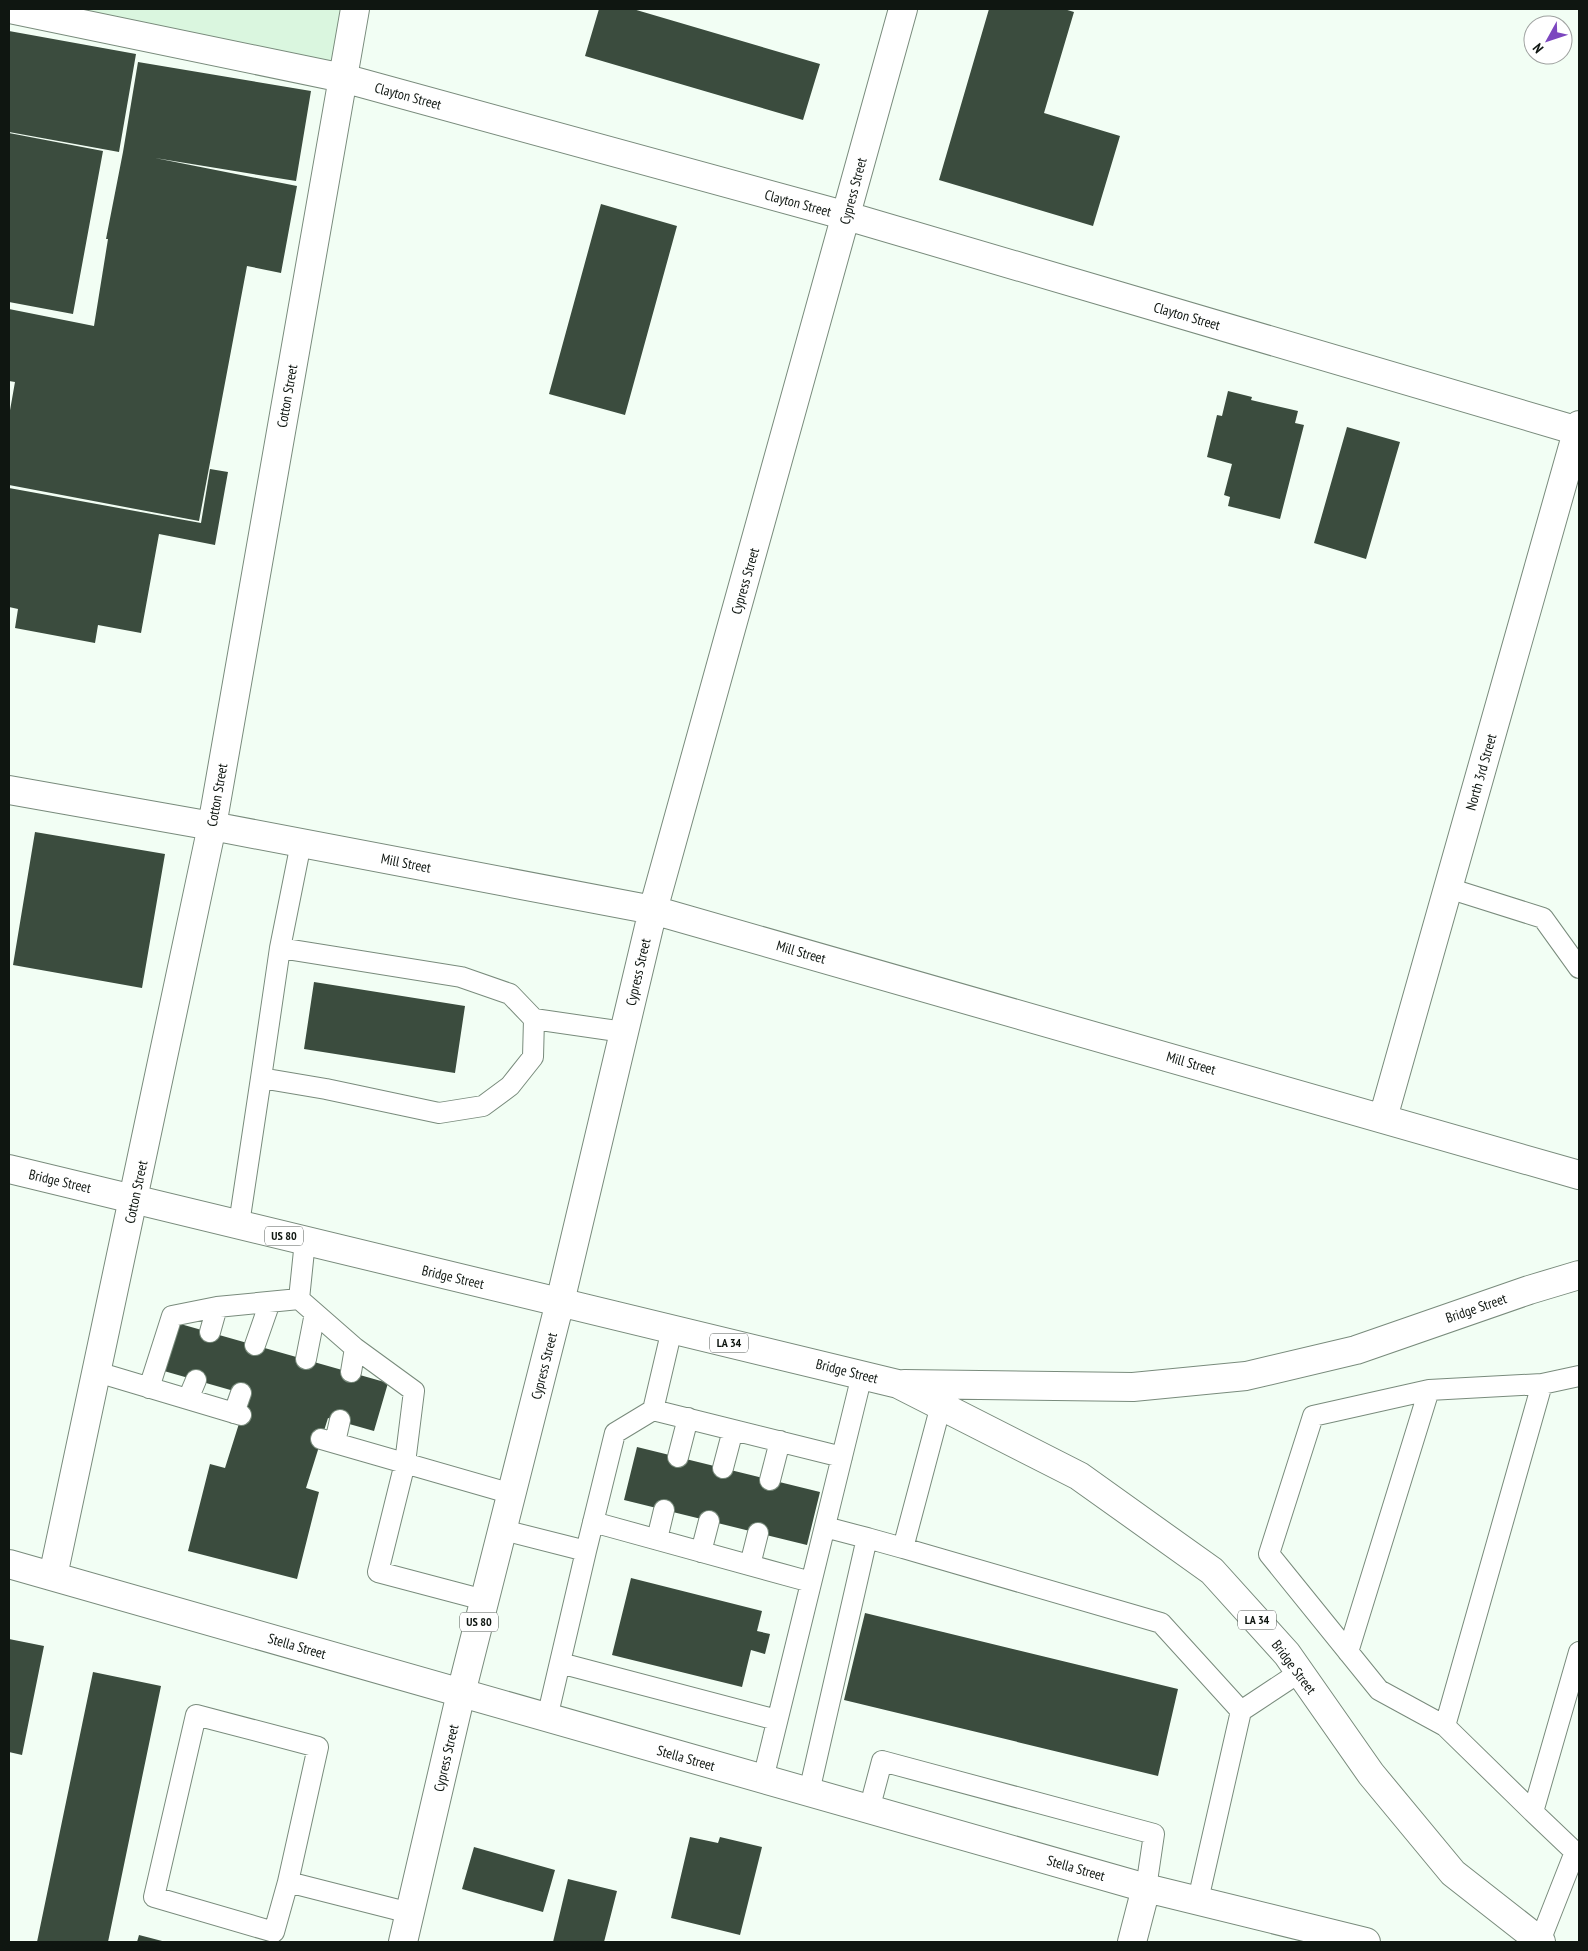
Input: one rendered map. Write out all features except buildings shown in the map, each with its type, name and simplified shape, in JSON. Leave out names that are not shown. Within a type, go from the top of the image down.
[{"type":"street","name":"Clayton Street","points":[[10,9],[343,78],[846,216],[1578,428]]},
{"type":"street","name":"Cotton Street","points":[[53,1576],[212,826],[355,9]]},
{"type":"street","name":"Cypress Street","points":[[403,1942],[461,1693],[560,1302],[653,910],[903,9]]},
{"type":"street","name":"North 3rd Street","points":[[1383,1118],[1578,428]]},
{"type":"street","name":"Mill Street","points":[[9,790],[212,826],[653,910],[1579,1175]]},
{"type":"street","name":"Bridge Street","points":[[9,1169],[898,1384],[941,1405],[1079,1476],[1212,1571],[1287,1654],[1371,1774],[1453,1873],[1541,1942]]},
{"type":"street","name":"Bridge Street","points":[[898,1384],[1133,1387],[1246,1376],[1356,1350],[1529,1290],[1579,1275]]},
{"type":"street","name":"Stella Street","points":[[9,1564],[1146,1888],[1366,1942]]},
{"type":"street","points":[[1132,1942],[1146,1888]]},
{"type":"lane","points":[[239,1224],[280,948],[301,843]]},
{"type":"lane","points":[[1448,888],[1543,918],[1579,968]]},
{"type":"lane","points":[[280,948],[461,977],[510,994],[534,1019],[624,1032]]},
{"type":"lane","points":[[261,1078],[326,1089],[439,1114],[483,1106],[510,1086],[533,1057],[534,1019]]},
{"type":"lane","points":[[299,1298],[305,1241]]},
{"type":"lane","points":[[149,1388],[172,1316],[217,1308],[299,1298]]},
{"type":"lane","points":[[299,1298],[355,1348],[414,1391],[405,1463],[378,1572],[484,1600]]},
{"type":"lane","points":[[255,1345],[270,1302]]},
{"type":"lane","points":[[210,1332],[217,1308]]},
{"type":"lane","points":[[306,1359],[315,1313]]},
{"type":"lane","points":[[653,1410],[672,1329]]},
{"type":"lane","points":[[351,1372],[355,1348]]},
{"type":"lane","points":[[97,1372],[237,1414],[241,1393]]},
{"type":"lane","points":[[763,1779],[862,1375]]},
{"type":"lane","points":[[1541,1942],[1577,1852],[1445,1726],[1379,1690],[1269,1554],[1313,1416],[1429,1390],[1542,1384],[1579,1376]]},
{"type":"lane","points":[[188,1399],[196,1380]]},
{"type":"lane","points":[[1445,1726],[1542,1384]]},
{"type":"lane","points":[[1348,1652],[1429,1390]]},
{"type":"lane","points":[[903,1548],[941,1405]]},
{"type":"lane","points":[[547,1718],[615,1433],[653,1410],[842,1456]]},
{"type":"lane","points":[[678,1457],[688,1418]]},
{"type":"lane","points":[[340,1420],[328,1440],[512,1494]]},
{"type":"lane","points":[[723,1468],[733,1430]]},
{"type":"lane","points":[[770,1480],[780,1441]]},
{"type":"lane","points":[[657,1539],[664,1510]]},
{"type":"lane","points":[[701,1552],[710,1521]]},
{"type":"lane","points":[[593,1522],[811,1582]]},
{"type":"lane","points":[[825,1527],[1162,1623],[1241,1711]]},
{"type":"lane","points":[[502,1530],[586,1551]]},
{"type":"lane","points":[[750,1565],[758,1533]]},
{"type":"lane","points":[[809,1792],[867,1538]]},
{"type":"lane","points":[[1533,1812],[1579,1652]]},
{"type":"lane","points":[[560,1663],[777,1720]]},
{"type":"lane","points":[[1198,1900],[1241,1711],[1300,1672]]},
{"type":"lane","points":[[196,1715],[318,1747],[288,1882],[278,1937],[154,1896],[196,1715]]},
{"type":"lane","points":[[869,1810],[882,1760],[1154,1834],[1146,1888]]},
{"type":"lane","points":[[288,1882],[410,1913]]},
{"type":"shaded area","points":[[10,9],[352,9],[343,78]]}]
